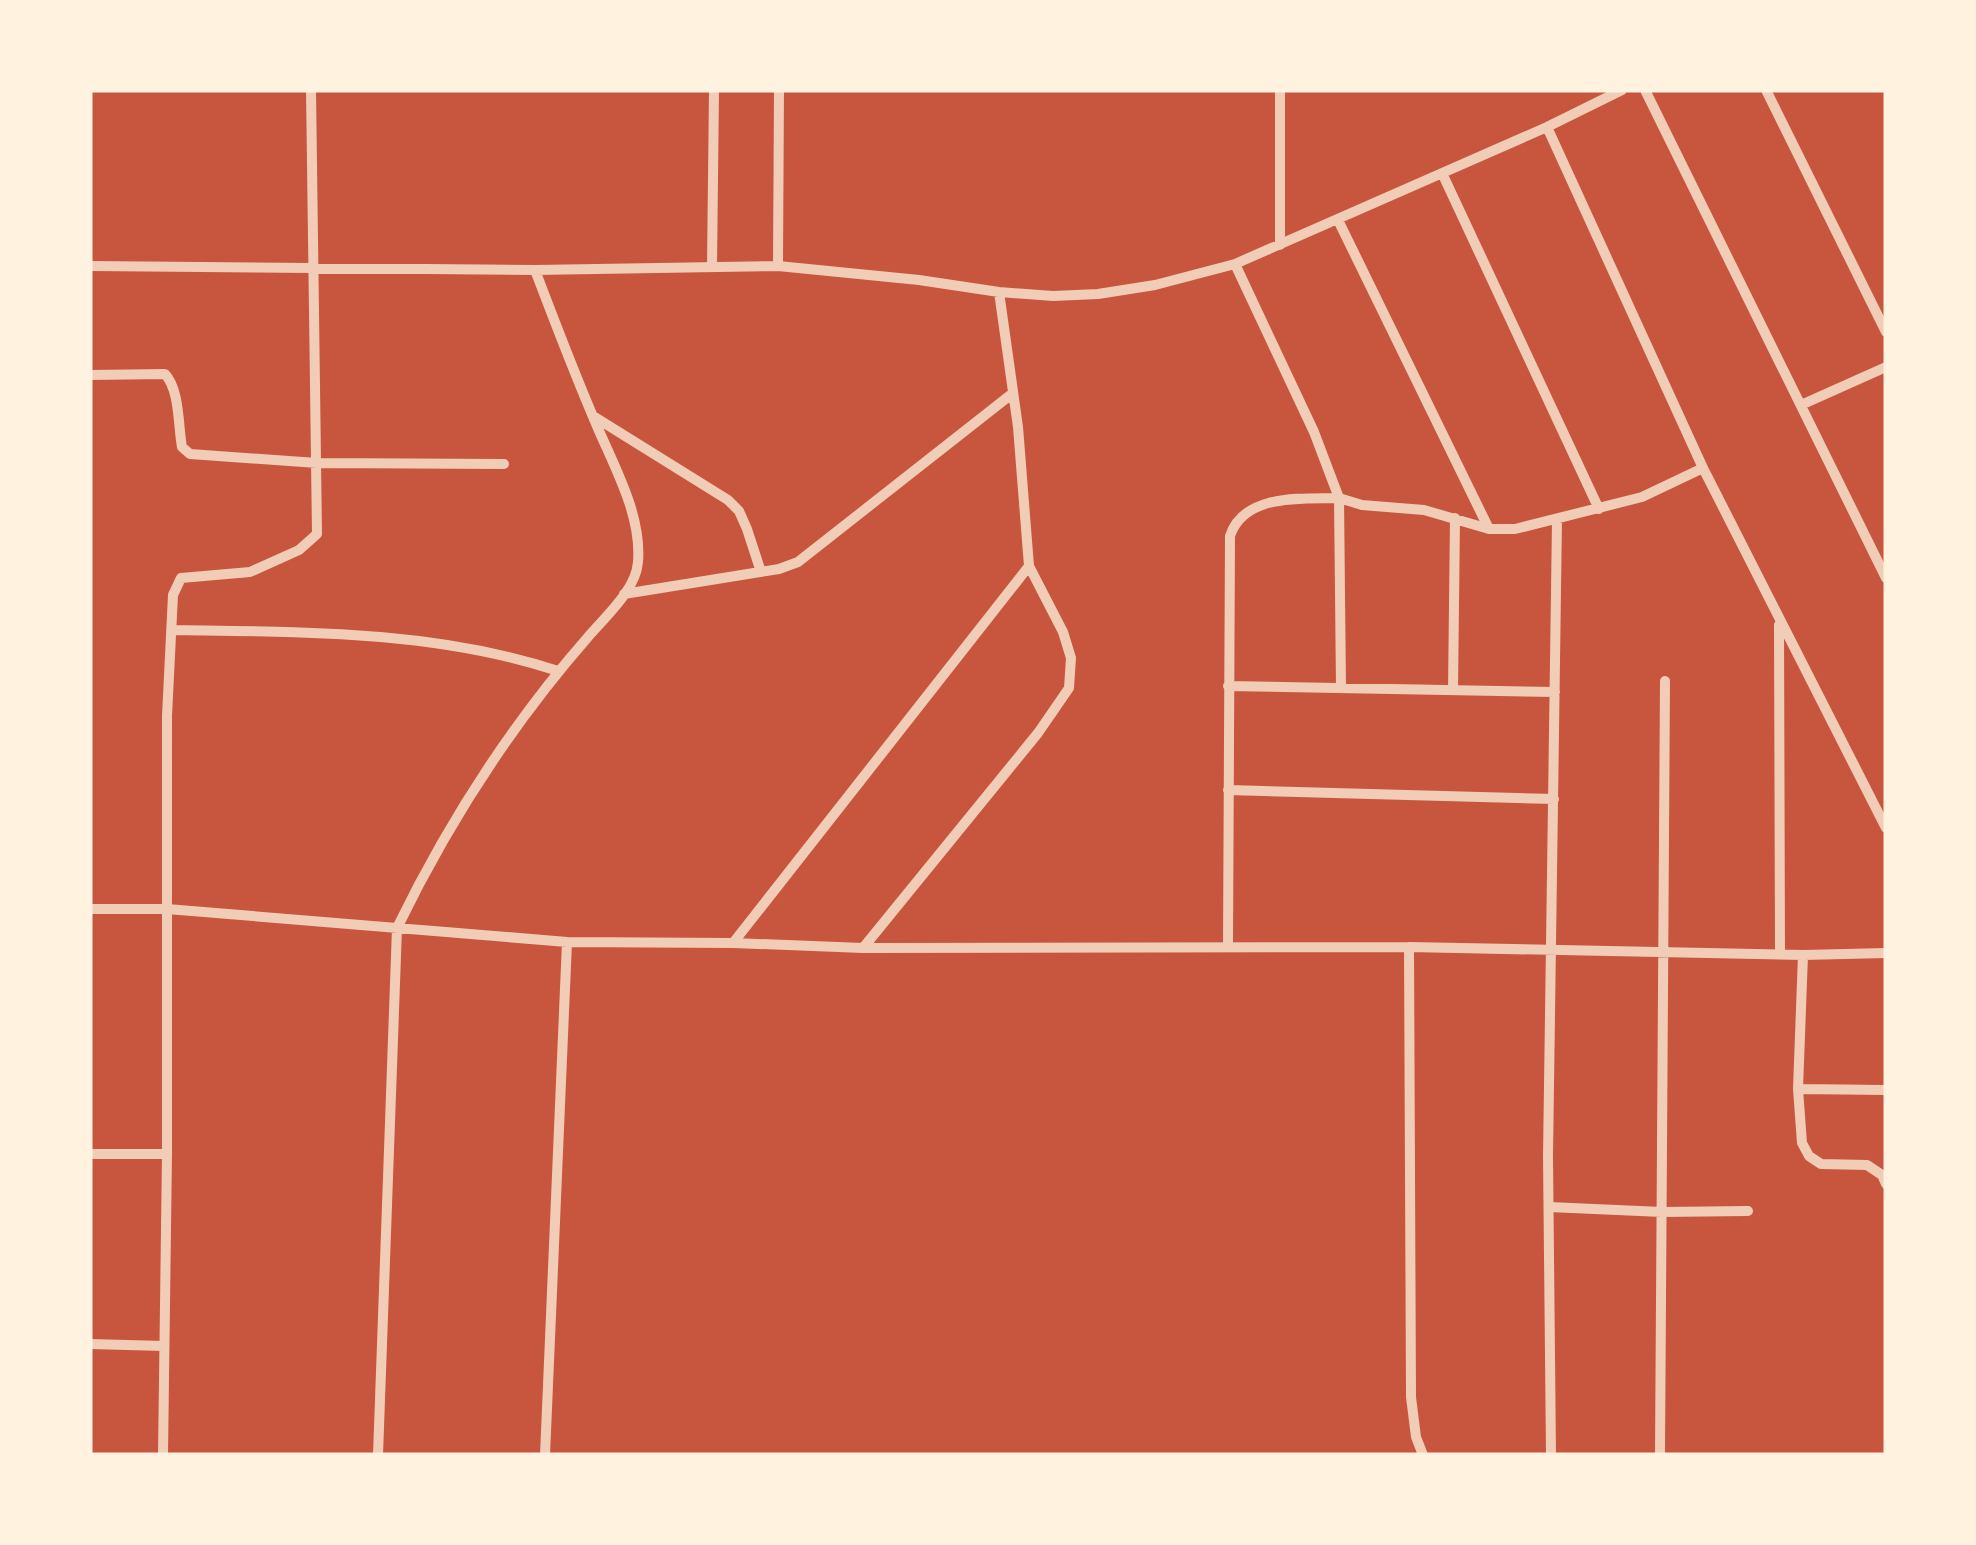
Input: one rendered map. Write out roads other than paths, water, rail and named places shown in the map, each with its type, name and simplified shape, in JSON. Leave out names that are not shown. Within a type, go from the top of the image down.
[{"type":"street","points":[[163,1455],[168,1154],[167,716],[173,595],[181,578],[250,572],[285,558],[313,540],[319,527],[311,90]]},
{"type":"street","points":[[712,268],[714,90]]},
{"type":"street","points":[[778,266],[779,90]]},
{"type":"street","points":[[1280,90],[1280,245]]},
{"type":"street","points":[[90,266],[535,270],[778,266],[998,292],[1098,294],[1155,285],[1235,264],[1622,90]]},
{"type":"street","points":[[1646,90],[1886,578]]},
{"type":"street","points":[[1766,90],[1886,332]]},
{"type":"street","points":[[1547,127],[1703,468],[1886,828]]},
{"type":"street","points":[[1442,174],[1599,509]]},
{"type":"street","points":[[1338,220],[1489,530]]},
{"type":"street","points":[[1235,264],[1314,432],[1339,498],[1341,688]]},
{"type":"street","points":[[378,1455],[397,928],[429,862],[472,790],[558,671],[624,594],[636,575],[638,560],[633,516],[535,270]]},
{"type":"street","points":[[862,948],[1038,734],[1068,688],[1070,658],[1063,632],[1029,566],[1013,393],[998,292]]},
{"type":"street","points":[[1801,405],[1886,367]]},
{"type":"street","points":[[90,375],[166,374],[174,393],[182,447],[190,454],[317,463],[504,464]]},
{"type":"street","points":[[624,594],[798,562],[1013,393]]},
{"type":"street","points":[[592,416],[739,510],[760,572]]},
{"type":"street","points":[[1228,947],[1228,556],[1233,527],[1256,508],[1273,502],[1339,498],[1362,505],[1424,510],[1489,530],[1515,530],[1642,497],[1703,468]]},
{"type":"street","points":[[1453,690],[1455,518]]},
{"type":"street","points":[[1551,1455],[1548,1208],[1557,520]]},
{"type":"street","points":[[733,943],[1029,566]]},
{"type":"street","points":[[1779,619],[1780,954]]},
{"type":"street","points":[[172,630],[378,637],[438,643],[520,659],[558,671]]},
{"type":"street","points":[[1660,1455],[1665,681]]},
{"type":"street","points":[[1228,686],[1555,692]]},
{"type":"street","points":[[1228,790],[1554,799]]},
{"type":"street","points":[[90,909],[168,909],[567,942],[862,948],[1409,947],[1886,953]]},
{"type":"street","points":[[545,1455],[567,942]]},
{"type":"street","points":[[1409,947],[1410,1397],[1423,1455]]},
{"type":"street","points":[[1803,954],[1798,1089],[1802,1143],[1809,1156],[1822,1164],[1867,1165],[1882,1175],[1886,1184]]},
{"type":"street","points":[[1798,1089],[1886,1090]]},
{"type":"street","points":[[90,1154],[168,1154]]},
{"type":"street","points":[[1548,1208],[1748,1211]]},
{"type":"street","points":[[90,1344],[164,1346]]}]
